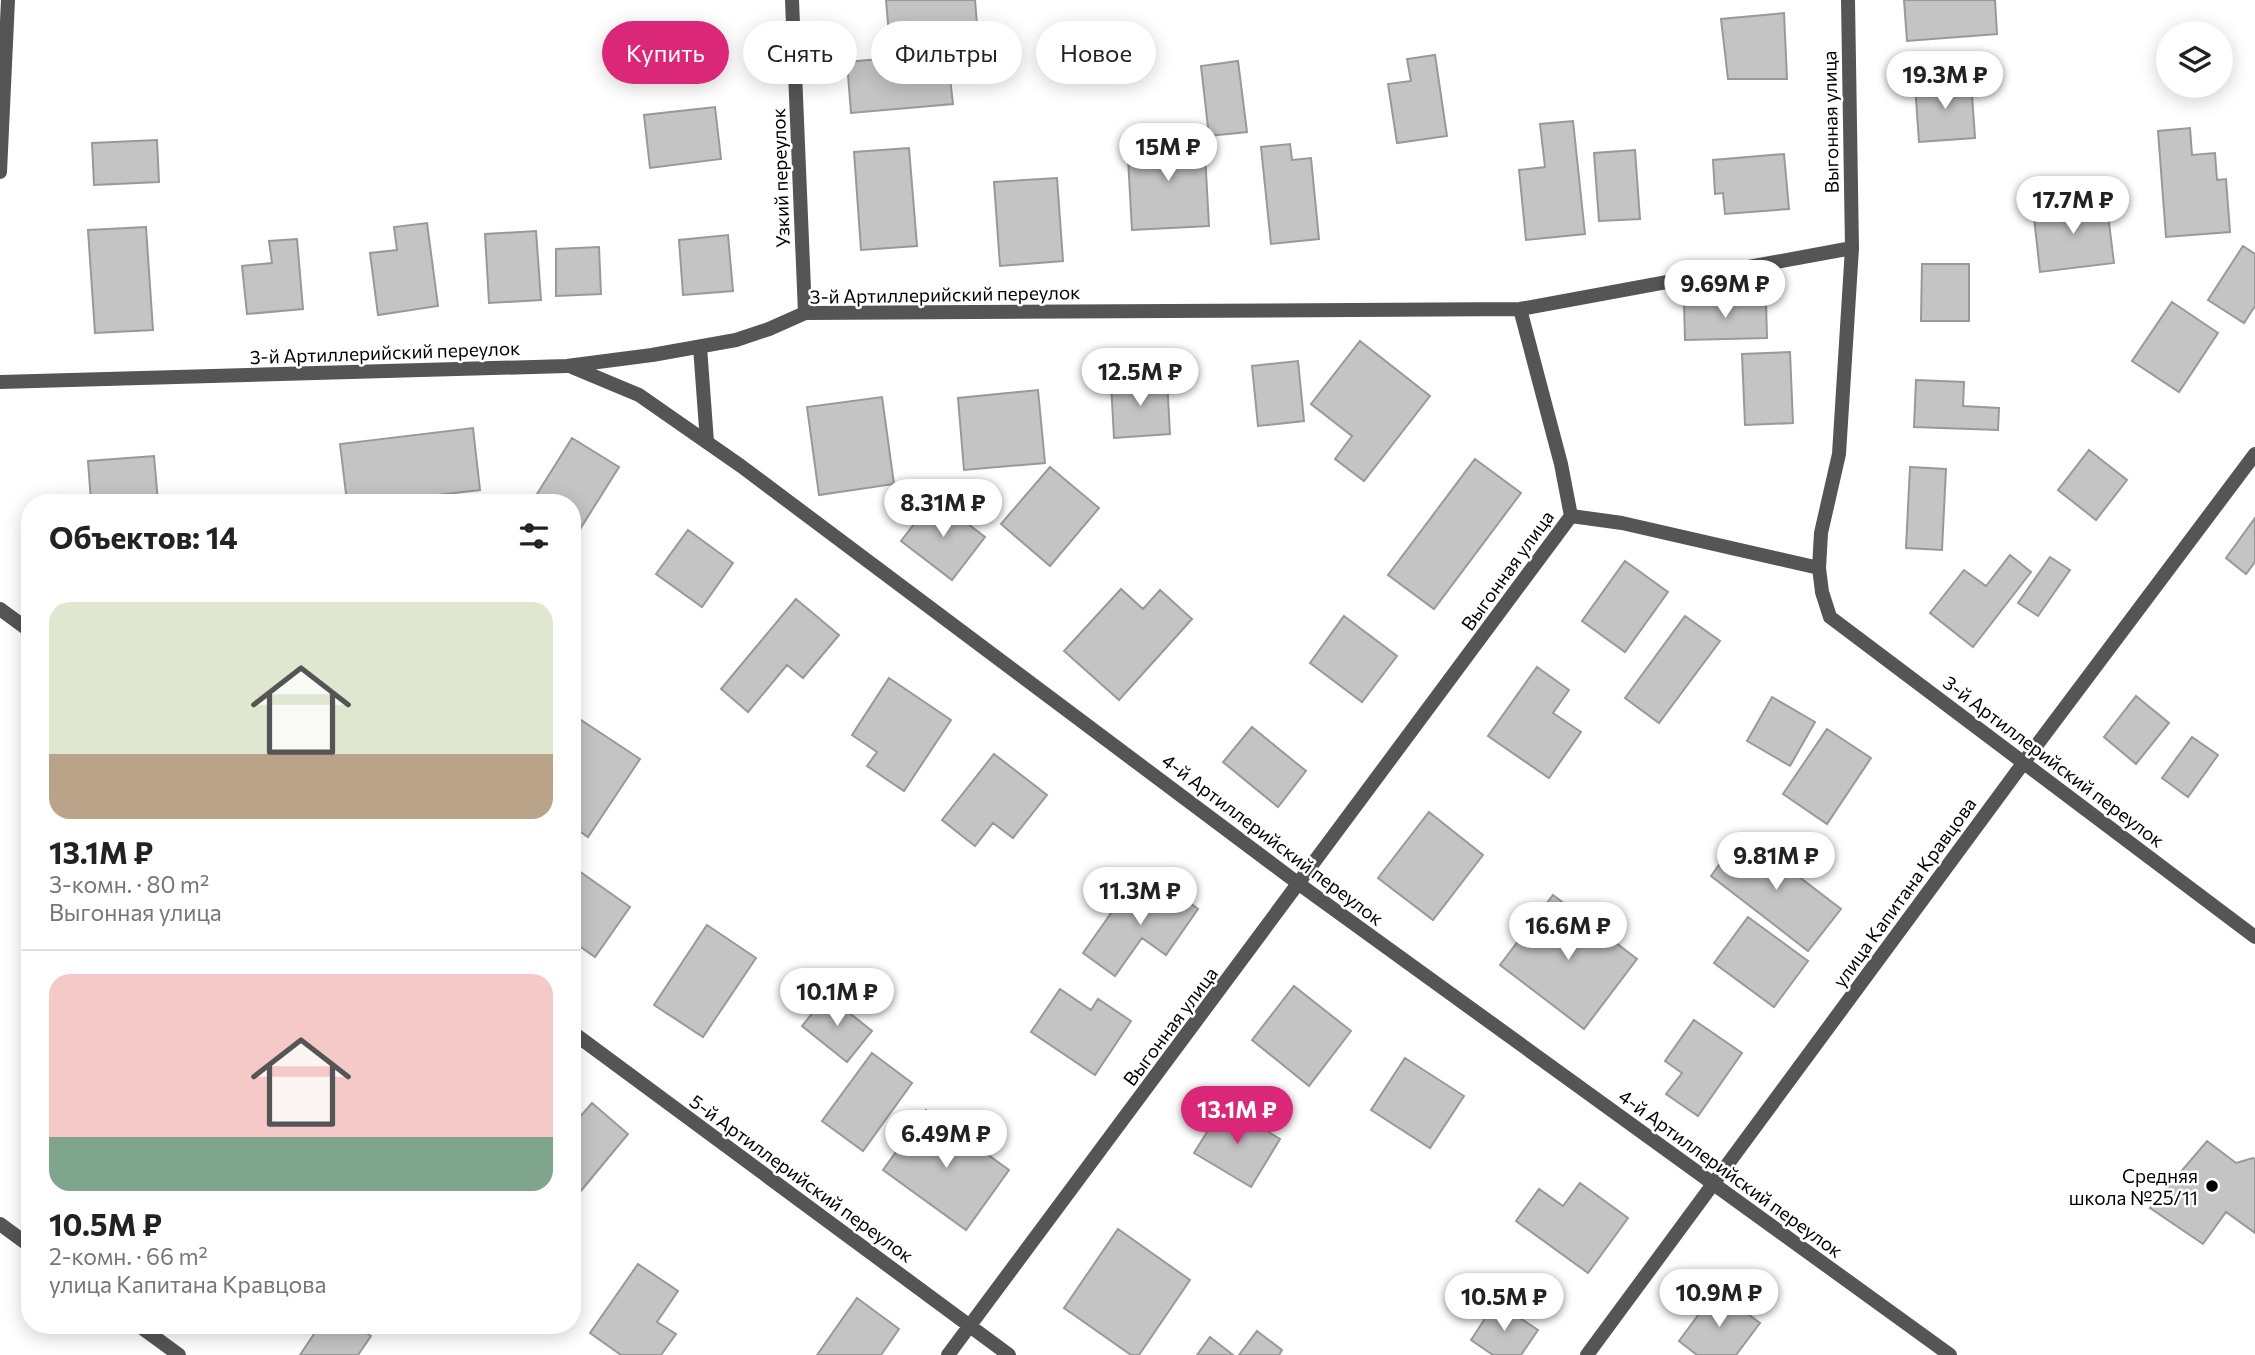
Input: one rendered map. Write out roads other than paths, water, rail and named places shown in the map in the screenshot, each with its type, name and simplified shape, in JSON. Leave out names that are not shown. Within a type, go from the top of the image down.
[{"type":"street","points":[[0,172],[8,0]]},
{"type":"street","name":"Узкий переулок","points":[[792,0],[805,313]]},
{"type":"street","name":"Выгонная улица","points":[[1830,617],[1822,592],[1819,568],[1821,533],[1839,454],[1852,248],[1847,0]]},
{"type":"street","name":"3-й Артиллерийский переулок","points":[[0,382],[567,366],[611,362],[736,340],[805,313],[1520,309],[1852,248]]},
{"type":"street","points":[[1520,309],[1571,516],[1622,523],[1819,568]]},
{"type":"street","points":[[700,347],[707,442]]},
{"type":"street","name":"4-й Артиллерийский переулок","points":[[567,366],[639,395],[707,442],[1299,884],[1950,1355]]},
{"type":"street","name":"улица Капитана Кравцова","points":[[1587,1355],[2024,762],[2255,454]]},
{"type":"street","name":"Выгонная улица","points":[[948,1355],[1571,516]]},
{"type":"street","points":[[0,609],[21,624]]},
{"type":"street","name":"3-й Артиллерийский переулок","points":[[1830,617],[2255,937]]},
{"type":"street","name":"5-й Артиллерийский переулок","points":[[581,1039],[1009,1355]]},
{"type":"street","points":[[0,1224],[21,1239]]},
{"type":"street","points":[[150,1334],[179,1355]]},
{"type":"place","name":"Средняя школа №25/11","points":[[2212,1186]]}]
